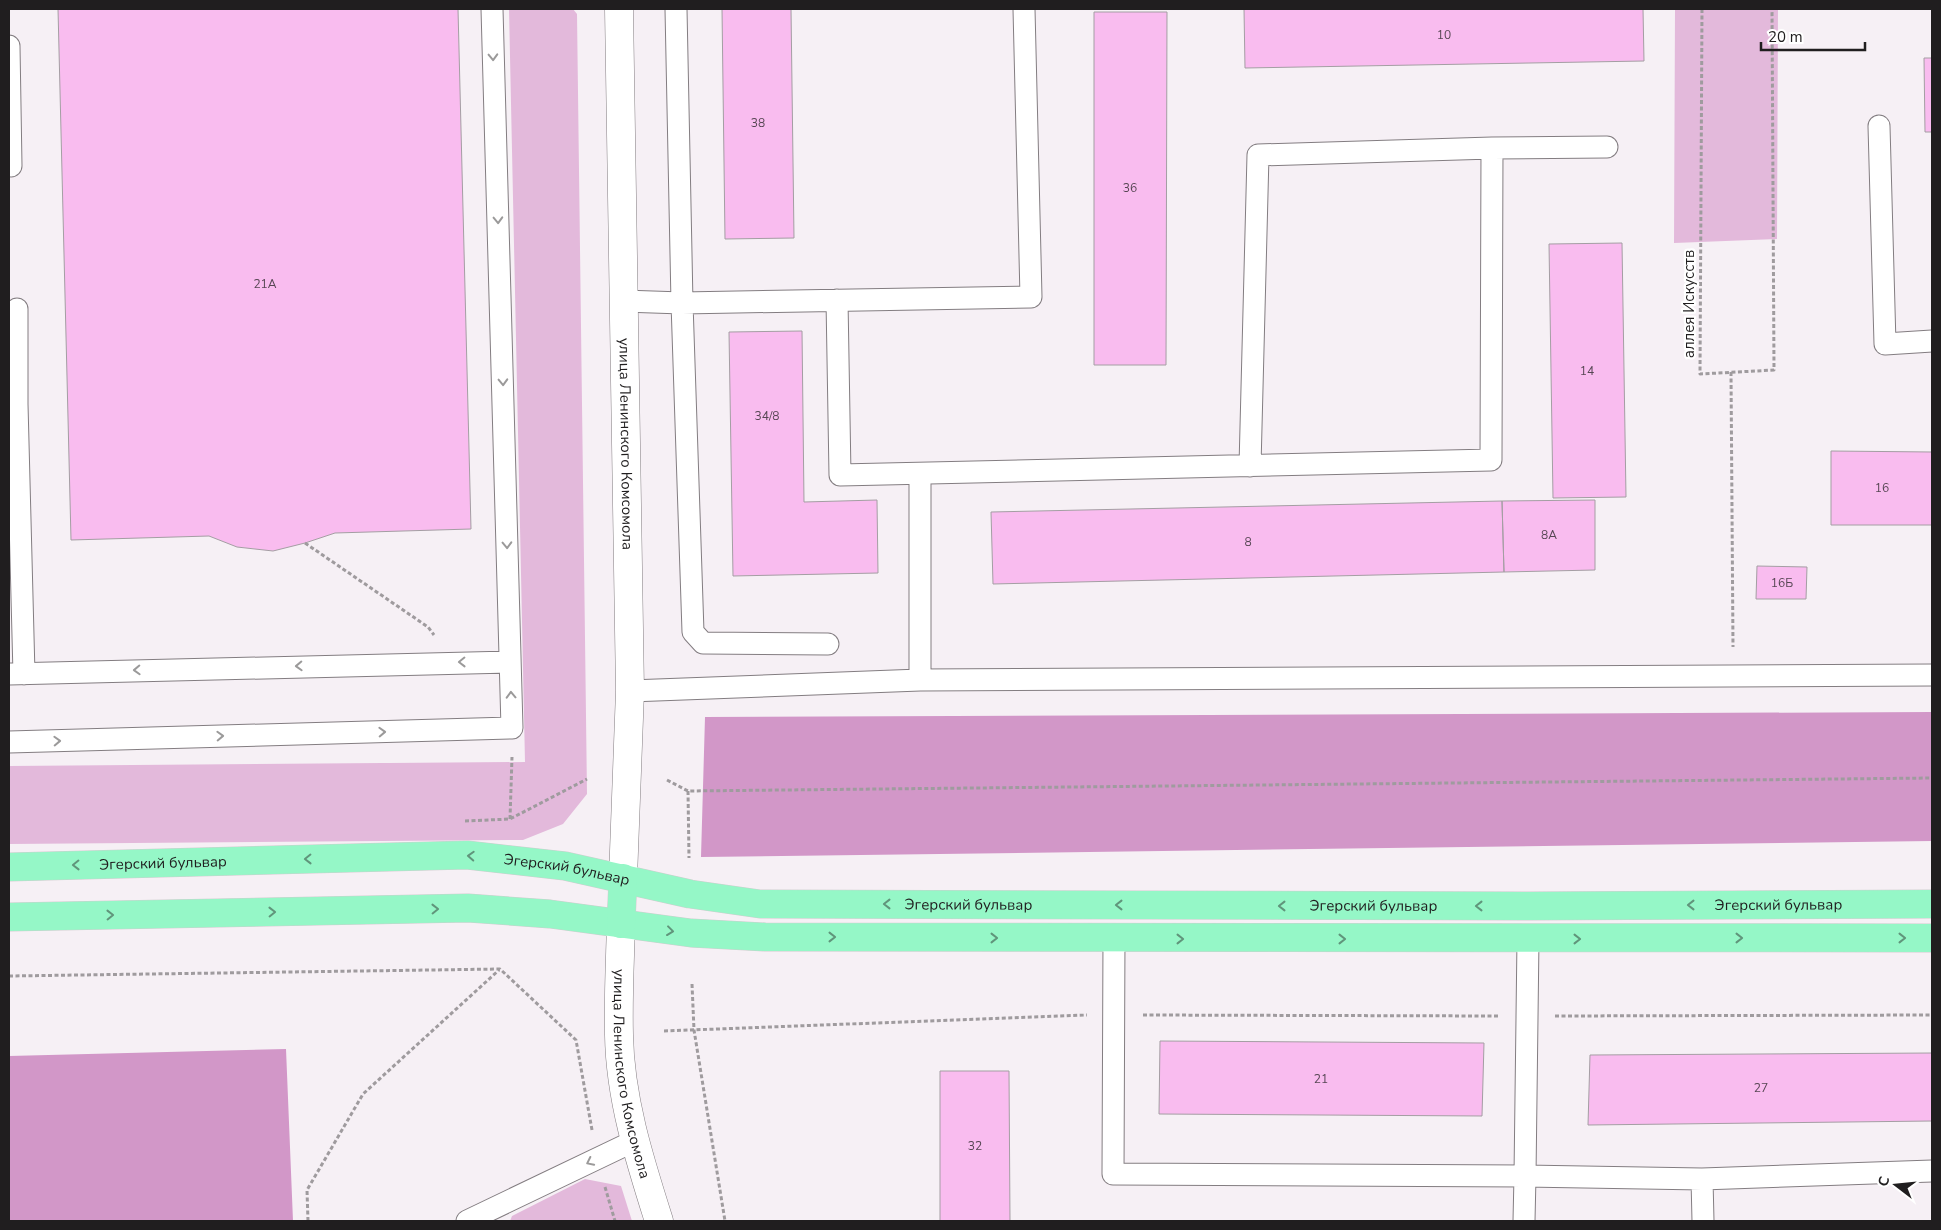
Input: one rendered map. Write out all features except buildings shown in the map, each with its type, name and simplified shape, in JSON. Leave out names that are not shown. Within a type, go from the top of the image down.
[{"type":"main road","name":"улица Ленинского Комсомола","points":[[619,9],[630,691],[623,878]]},
{"type":"main road","name":"Эгерский бульвар","points":[[9,867],[468,855],[565,866],[690,894],[760,904],[1528,906],[1932,904]]},
{"type":"main road","points":[[621,924],[623,878]]},
{"type":"main road","points":[[1528,906],[1528,939]]},
{"type":"main road","points":[[9,917],[468,908],[550,914],[691,933],[765,937],[1932,938]]},
{"type":"main road","name":"улица Ленинского Комсомола","points":[[621,924],[619,1036],[622,1066],[634,1140],[659,1221]]},
{"type":"lane","points":[[9,742],[512,728],[492,9]]},
{"type":"lane","points":[[676,9],[682,303],[693,632],[703,643],[828,644]]},
{"type":"lane","points":[[623,301],[682,303],[1031,297],[1024,9]]},
{"type":"lane","points":[[9,46],[12,166]]},
{"type":"lane","points":[[1879,126],[1885,344],[1932,341]]},
{"type":"lane","points":[[1250,466],[1258,155],[1492,148],[1607,147]]},
{"type":"lane","points":[[837,300],[840,475],[1491,460],[1492,148]]},
{"type":"lane","points":[[17,309],[13,405],[16,674],[510,662]]},
{"type":"lane","points":[[920,474],[920,680]]},
{"type":"lane","points":[[630,691],[920,680],[1932,675]]},
{"type":"lane","points":[[1114,938],[1113,1174],[1702,1179],[1932,1172]]},
{"type":"lane","points":[[1524,1221],[1528,939]]},
{"type":"lane","points":[[467,1221],[634,1140]]},
{"type":"lane","points":[[1702,1179],[1703,1221]]},
{"type":"path","name":"аллея Искусств","points":[[1702,9],[1700,374],[1774,370],[1772,9]]},
{"type":"path","points":[[1731,372],[1733,676]]},
{"type":"path","points":[[667,780],[688,791],[1932,778]]},
{"type":"path","points":[[510,819],[587,779]]},
{"type":"path","points":[[688,791],[689,858]]},
{"type":"path","points":[[308,1221],[306,1190],[363,1094],[500,969]]},
{"type":"path","points":[[9,976],[500,969],[576,1040]]},
{"type":"path","points":[[692,984],[694,1030],[725,1221]]},
{"type":"path","points":[[664,1031],[1113,1014],[1932,1016]]},
{"type":"shaded area","points":[[509,9],[573,9],[577,14],[587,794],[563,824],[523,840],[9,844],[9,766],[525,762]]},
{"type":"shaded area","points":[[1675,9],[1778,9],[1777,239],[1674,243]]},
{"type":"shaded area","points":[[1932,712],[1932,841],[701,857],[705,717]]},
{"type":"shaded area","points":[[286,1049],[293,1221],[9,1221],[9,1056]]},
{"type":"shaded area","points":[[585,1179],[621,1186],[632,1221],[510,1221],[512,1216]]}]
